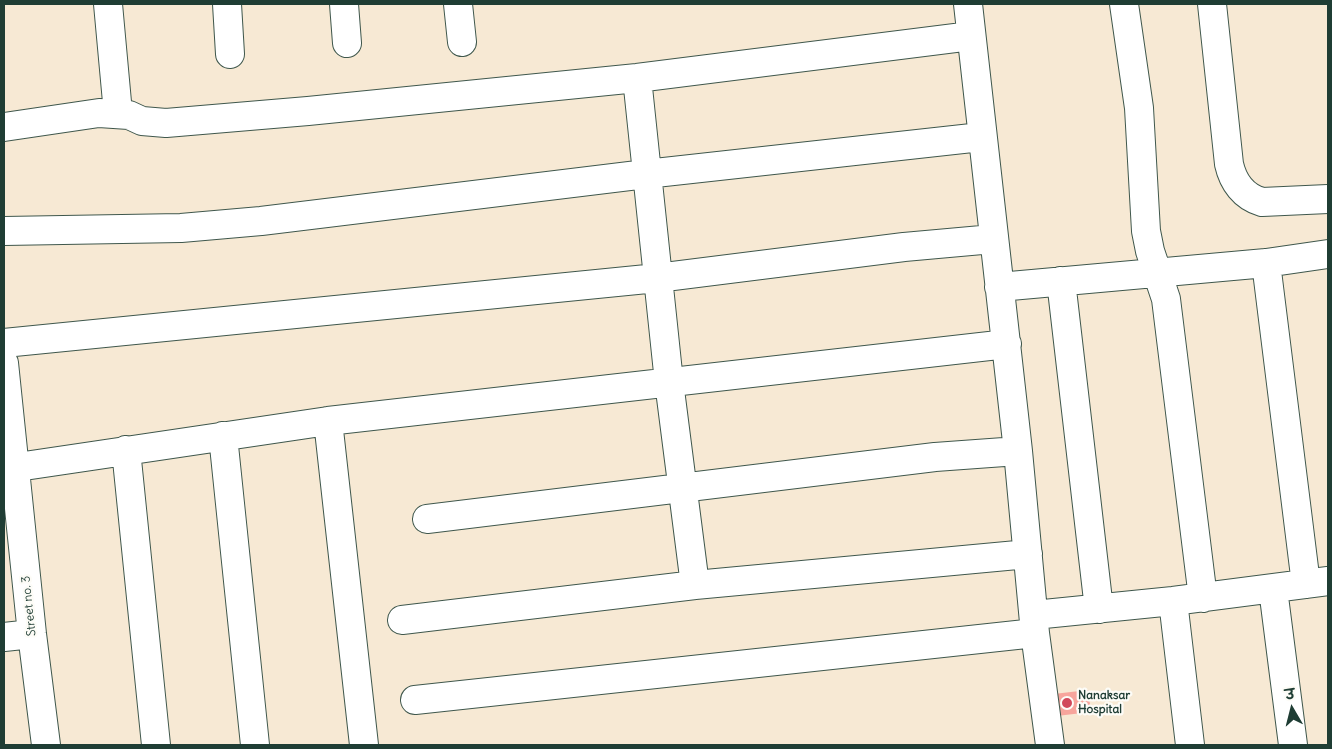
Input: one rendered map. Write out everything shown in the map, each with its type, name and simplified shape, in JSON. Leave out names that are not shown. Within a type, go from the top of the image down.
[{"type":"street","points":[[108,4],[118,113]]},
{"type":"street","points":[[227,4],[230,54]]},
{"type":"street","points":[[344,4],[347,43]]},
{"type":"street","points":[[458,4],[462,42]]},
{"type":"street","points":[[968,4],[981,137],[1007,344],[1035,624],[1050,745]]},
{"type":"street","points":[[1124,4],[1139,108],[1146,232],[1156,272],[1166,299],[1203,598]]},
{"type":"street","points":[[1212,4],[1229,164],[1236,182],[1252,200],[1262,202],[1328,199]]},
{"type":"street","points":[[4,126],[99,113],[118,113],[129,115],[142,121],[166,124],[637,78],[971,36]]},
{"type":"street","points":[[637,78],[657,278],[695,585]]},
{"type":"street","points":[[4,231],[181,228],[261,221],[646,174],[981,137]]},
{"type":"street","points":[[4,343],[657,278],[904,247],[993,239]]},
{"type":"street","points":[[999,288],[1266,263],[1328,254]]},
{"type":"street","points":[[415,700],[1035,624],[1099,609],[1317,583],[1266,263]]},
{"type":"street","points":[[1061,281],[1099,609]]},
{"type":"street","points":[[9,468],[328,421],[1007,344]]},
{"type":"street","name":"Street no. 3","points":[[4,363],[9,468],[46,745]]},
{"type":"street","points":[[328,421],[364,745]]},
{"type":"street","points":[[223,436],[256,745]]},
{"type":"street","points":[[126,450],[156,745]]},
{"type":"street","points":[[427,519],[935,457],[1018,451]]},
{"type":"street","points":[[402,620],[695,585],[1028,554]]},
{"type":"street","points":[[1273,589],[1293,745]]},
{"type":"street","points":[[1173,601],[1190,745]]},
{"type":"street","points":[[4,637],[32,634]]},
{"type":"building","points":[[1088,690],[1091,712],[1048,717],[1045,695]]},
{"type":"place","name":"Nanaksar Hospital","points":[[1067,703]]}]
